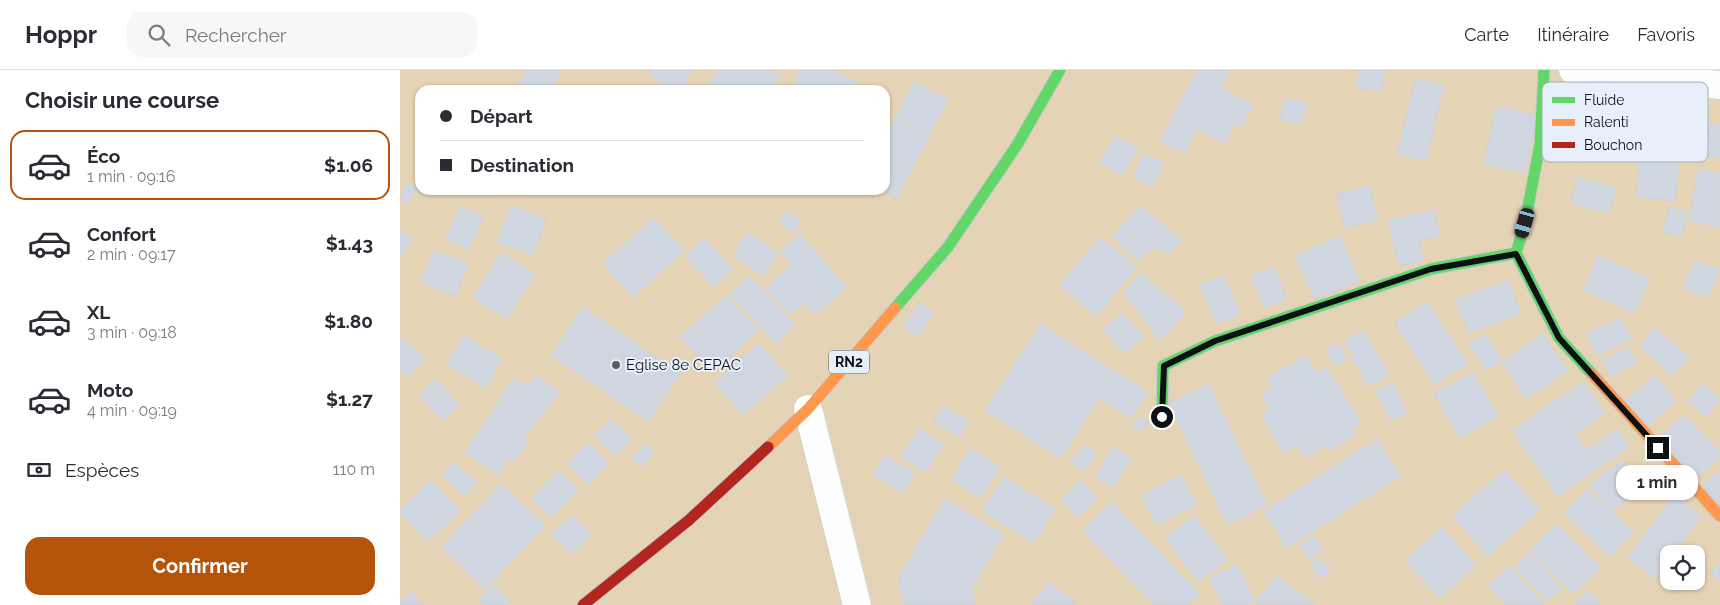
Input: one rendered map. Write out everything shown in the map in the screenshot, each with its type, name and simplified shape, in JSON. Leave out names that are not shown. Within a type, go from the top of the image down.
[{"type":"main road","name":"RN2","points":[[583,605],[690,520],[808,409],[948,246],[1017,145],[1060,70]]},
{"type":"main road","points":[[1542,107],[1540,144],[1525,223],[1516,254],[1559,338],[1720,516]]},
{"type":"main road","points":[[1162,417],[1164,366],[1215,341],[1431,269],[1516,254]]},
{"type":"street","points":[[1573,70],[1691,82]]},
{"type":"street","points":[[808,409],[857,605]]},
{"type":"shaded area","points":[[400,70],[1720,70],[1720,605],[400,605]]},
{"type":"building","points":[[525,70],[560,70],[555,85],[520,85]]},
{"type":"building","points":[[652,70],[692,70],[684,85],[667,85],[649,76]]},
{"type":"building","points":[[717,70],[768,70],[780,76],[776,85],[710,85]]},
{"type":"building","points":[[800,70],[831,70],[858,82],[857,85],[793,85]]},
{"type":"building","points":[[1197,70],[1229,70],[1220,87],[1253,105],[1241,127],[1235,123],[1224,143],[1197,129],[1185,153],[1160,141]]},
{"type":"building","points":[[1359,70],[1385,70],[1382,91],[1356,88]]},
{"type":"building","points":[[1416,78],[1444,85],[1426,161],[1397,154]]},
{"type":"building","points":[[914,82],[948,99],[897,198],[890,194],[890,129]]},
{"type":"building","points":[[1284,98],[1307,103],[1302,124],[1280,119]]},
{"type":"building","points":[[1496,106],[1537,115],[1524,173],[1484,164]]},
{"type":"building","points":[[1709,124],[1720,125],[1720,157],[1708,156]]},
{"type":"building","points":[[1115,135],[1138,149],[1122,175],[1099,162]]},
{"type":"building","points":[[1143,154],[1164,162],[1153,187],[1133,178]]},
{"type":"building","points":[[1639,162],[1679,162],[1675,201],[1636,197]]},
{"type":"building","points":[[1698,169],[1720,173],[1720,227],[1689,221]]},
{"type":"building","points":[[1577,177],[1616,188],[1609,213],[1571,203]]},
{"type":"building","points":[[406,183],[415,188],[409,203],[400,198]]},
{"type":"building","points":[[1370,186],[1378,220],[1345,228],[1336,194]]},
{"type":"building","points":[[461,206],[483,217],[468,250],[445,239]]},
{"type":"building","points":[[511,206],[546,219],[533,255],[497,242]]},
{"type":"building","points":[[1141,206],[1181,240],[1170,254],[1153,247],[1138,260],[1111,237]]},
{"type":"building","points":[[1669,207],[1687,211],[1682,236],[1663,232]]},
{"type":"building","points":[[1434,210],[1440,236],[1419,241],[1423,261],[1399,266],[1388,220]]},
{"type":"building","points":[[787,211],[801,221],[793,233],[778,223]]},
{"type":"building","points":[[653,217],[684,250],[633,297],[603,264]]},
{"type":"building","points":[[400,231],[413,238],[400,259]]},
{"type":"building","points":[[748,232],[779,254],[763,276],[733,255]]},
{"type":"building","points":[[800,234],[847,287],[815,315],[804,303],[790,315],[766,288],[792,265],[780,252]]},
{"type":"building","points":[[1340,236],[1359,281],[1315,300],[1295,256]]},
{"type":"building","points":[[1100,237],[1137,267],[1096,316],[1060,285]]},
{"type":"building","points":[[705,238],[733,269],[713,287],[685,256]]},
{"type":"building","points":[[434,250],[468,264],[455,296],[421,282]]},
{"type":"building","points":[[501,252],[535,274],[507,319],[473,298]]},
{"type":"building","points":[[1598,255],[1650,279],[1634,313],[1583,290]]},
{"type":"building","points":[[1693,261],[1719,270],[1709,297],[1683,289]]},
{"type":"building","points":[[1274,266],[1287,299],[1264,308],[1251,275]]},
{"type":"building","points":[[1141,273],[1186,312],[1161,341],[1123,293]]},
{"type":"building","points":[[1223,275],[1240,314],[1217,324],[1200,285]]},
{"type":"building","points":[[750,276],[795,325],[776,343],[730,294]]},
{"type":"building","points":[[1508,280],[1521,313],[1469,333],[1456,300]]},
{"type":"building","points":[[726,296],[759,329],[715,372],[680,336]]},
{"type":"building","points":[[1427,302],[1468,363],[1435,385],[1394,323]]},
{"type":"building","points":[[920,303],[934,313],[917,336],[904,326]]},
{"type":"building","name":"Eglise 8e CEPAC","points":[[583,307],[680,374],[648,421],[551,355]]},
{"type":"building","points":[[1121,313],[1143,336],[1125,353],[1103,330]]},
{"type":"building","points":[[1620,317],[1631,338],[1597,355],[1587,334]]},
{"type":"building","points":[[1040,324],[1148,392],[1131,418],[1099,398],[1061,458],[985,411]]},
{"type":"building","points":[[1655,328],[1689,357],[1673,376],[1639,346]]},
{"type":"building","points":[[1364,330],[1389,375],[1368,386],[1344,340]]},
{"type":"building","points":[[1485,334],[1502,360],[1486,371],[1469,344]]},
{"type":"building","points":[[1543,334],[1568,371],[1526,399],[1501,362]]},
{"type":"building","points":[[464,336],[502,359],[485,388],[447,365]]},
{"type":"building","points":[[403,338],[425,359],[408,377],[400,369],[400,341]]},
{"type":"building","points":[[759,343],[787,376],[743,415],[714,383]]},
{"type":"building","points":[[1339,343],[1347,360],[1334,366],[1326,349]]},
{"type":"building","points":[[1629,347],[1637,363],[1611,377],[1602,361]]},
{"type":"building","points":[[1307,355],[1317,373],[1327,367],[1361,423],[1351,429],[1355,435],[1330,451],[1326,445],[1306,458],[1297,445],[1284,453],[1261,414],[1269,408],[1261,395],[1272,388],[1267,378]]},
{"type":"building","points":[[1473,372],[1498,416],[1460,438],[1434,394]]},
{"type":"building","points":[[537,375],[560,393],[525,436],[527,444],[515,461],[508,458],[499,475],[465,453],[515,376],[527,387]]},
{"type":"building","points":[[1655,376],[1676,401],[1647,426],[1625,401]]},
{"type":"building","points":[[435,379],[459,404],[443,420],[419,395]]},
{"type":"building","points":[[1583,382],[1605,414],[1575,434],[1586,450],[1616,429],[1629,447],[1558,496],[1512,430]]},
{"type":"building","points":[[1393,383],[1407,413],[1390,420],[1376,391]]},
{"type":"building","points":[[1209,384],[1267,505],[1227,525],[1169,403]]},
{"type":"building","points":[[1704,385],[1720,399],[1705,416],[1688,400]]},
{"type":"building","points":[[942,405],[969,422],[960,437],[933,421]]},
{"type":"building","points":[[1684,415],[1720,452],[1720,457],[1697,479],[1658,439]]},
{"type":"building","points":[[1141,416],[1149,423],[1139,433],[1132,426]]},
{"type":"building","points":[[611,419],[631,440],[615,456],[594,435]]},
{"type":"building","points":[[919,428],[944,444],[926,472],[901,457]]},
{"type":"building","points":[[1377,439],[1401,476],[1287,548],[1264,511]]},
{"type":"building","points":[[588,442],[609,464],[589,485],[567,464]]},
{"type":"building","points":[[645,443],[654,453],[641,467],[631,457]]},
{"type":"building","points":[[1085,445],[1097,454],[1082,472],[1070,462]]},
{"type":"building","points":[[1113,447],[1131,458],[1113,487],[1095,476]]},
{"type":"building","points":[[970,449],[1000,467],[981,498],[951,480]]},
{"type":"building","points":[[885,455],[915,473],[903,493],[873,475]]},
{"type":"building","points":[[1623,460],[1643,489],[1610,512],[1590,483]]},
{"type":"building","points":[[454,462],[477,483],[464,496],[441,475]]},
{"type":"building","points":[[558,470],[578,490],[551,518],[531,497]]},
{"type":"building","points":[[1504,470],[1540,510],[1488,556],[1452,516]]},
{"type":"building","points":[[1720,470],[1720,505],[1703,486]]},
{"type":"building","points":[[1182,475],[1197,505],[1156,525],[1141,495]]},
{"type":"building","points":[[1004,477],[1055,509],[1034,543],[982,511]]},
{"type":"building","points":[[430,480],[460,511],[428,542],[400,513],[400,510]]},
{"type":"building","points":[[1081,480],[1098,498],[1078,518],[1061,500]]},
{"type":"building","points":[[501,484],[546,526],[485,589],[441,547]]},
{"type":"building","points":[[1587,489],[1633,532],[1610,557],[1564,512]]},
{"type":"building","points":[[1674,495],[1701,516],[1680,545],[1660,545],[1660,570],[1654,578],[1627,558]]},
{"type":"building","points":[[944,499],[1004,534],[972,588],[975,605],[904,605],[899,576]]},
{"type":"building","points":[[1112,502],[1200,594],[1188,605],[1154,605],[1082,530]]},
{"type":"building","points":[[572,515],[591,534],[571,553],[552,535]]},
{"type":"building","points":[[1194,515],[1228,560],[1198,582],[1165,538]]},
{"type":"building","points":[[1556,524],[1600,568],[1574,594],[1530,550]]},
{"type":"building","points":[[1442,527],[1476,565],[1439,598],[1405,560]]},
{"type":"building","points":[[1314,536],[1323,549],[1309,559],[1300,547]]},
{"type":"building","points":[[1529,552],[1562,588],[1548,601],[1515,568]]},
{"type":"building","points":[[1319,558],[1331,570],[1322,579],[1310,566]]},
{"type":"building","points":[[1720,562],[1720,582],[1710,572]]},
{"type":"building","points":[[1237,564],[1255,601],[1246,605],[1222,605],[1209,578]]},
{"type":"building","points":[[1510,566],[1544,603],[1542,605],[1506,605],[1488,585]]},
{"type":"building","points":[[1277,576],[1315,605],[1255,604]]},
{"type":"building","points":[[1049,582],[1076,603],[1075,605],[1031,604]]},
{"type":"building","points":[[493,584],[510,601],[506,605],[484,605],[478,599]]},
{"type":"building","points":[[1674,590],[1682,590],[1677,594]]},
{"type":"building","points":[[1588,591],[1601,605],[1574,605]]},
{"type":"building","points":[[412,592],[423,605],[400,605],[400,602]]},
{"type":"traffic: fast","points":[[895,308],[948,247],[1017,145],[1060,70]]},
{"type":"traffic: fast","points":[[1543,82],[1544,70]]},
{"type":"traffic: fast","points":[[1542,107],[1540,144],[1525,223],[1516,253],[1559,338],[1592,374]]},
{"type":"traffic: fast","points":[[1162,417],[1163,366],[1215,341],[1431,269],[1516,253]]},
{"type":"traffic: slow","points":[[768,447],[808,409],[895,308]]},
{"type":"traffic: slow","points":[[1592,374],[1720,516]]},
{"type":"traffic: jam","points":[[583,605],[689,520],[768,447]]},
{"type":"place","name":"Eglise 8e CEPAC","points":[[616,365]]},
{"type":"route","points":[[1162,417],[1164,366],[1215,341],[1431,269],[1516,254],[1559,338],[1658,448]]}]
